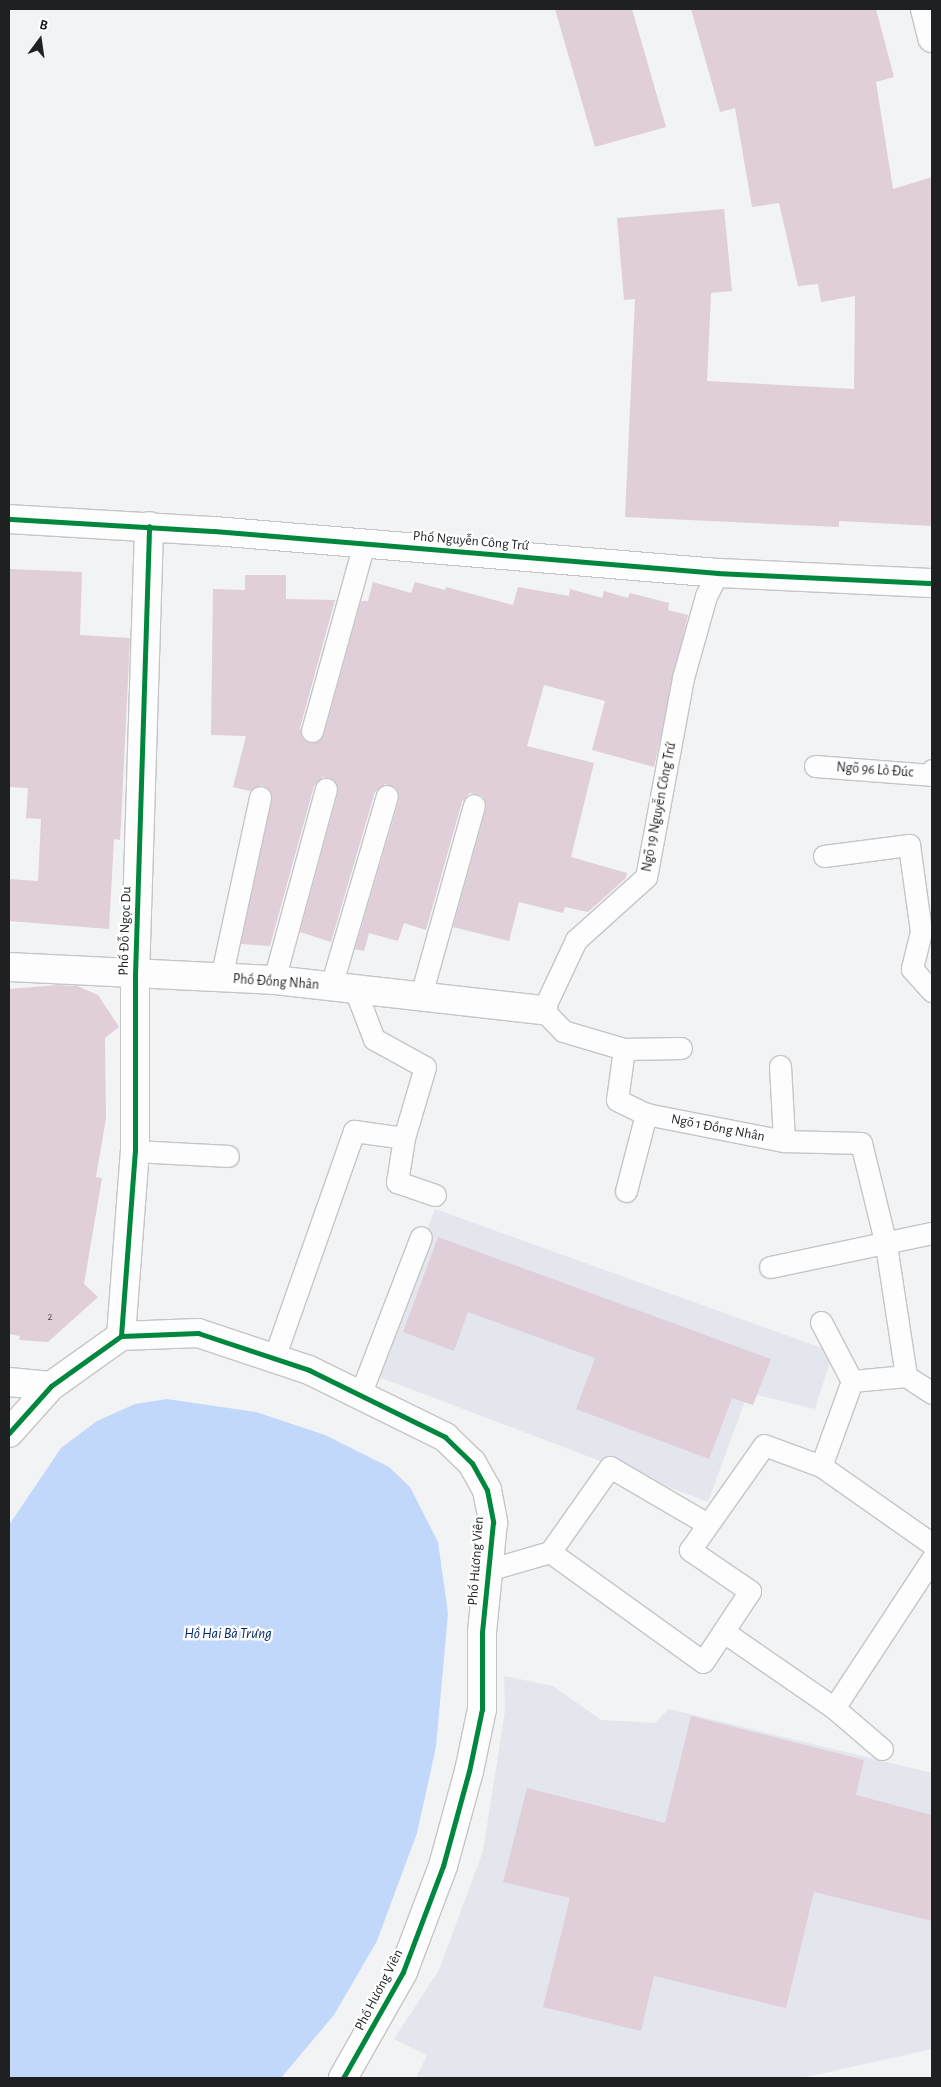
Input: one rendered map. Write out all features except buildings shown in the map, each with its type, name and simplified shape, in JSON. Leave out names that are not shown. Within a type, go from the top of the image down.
[{"type":"street","name":"Phố Nguyễn Công Trứ","points":[[9,519],[149,526],[718,573],[932,583]]},
{"type":"street","name":"Phố Đỗ Ngọc Du","points":[[121,1336],[135,1151],[135,975],[149,526]]},
{"type":"street","name":"Phố Đồng Nhân","points":[[9,967],[135,975],[274,980],[343,986],[543,1010]]},
{"type":"street","name":"Phố Hương Viên","points":[[121,1336],[198,1334],[274,1358],[360,1395],[444,1437],[472,1463],[487,1490],[493,1522],[488,1570],[482,1709],[443,1866],[403,1972],[343,2078]]},
{"type":"street","points":[[9,1433],[51,1386],[121,1336]]},
{"type":"street","points":[[9,1382],[51,1386]]},
{"type":"lane","points":[[312,732],[364,543]]},
{"type":"lane","name":"Ngõ 19 Nguyễn Công Trứ","points":[[543,1010],[576,940],[646,877],[683,678],[706,596],[718,573]]},
{"type":"lane","name":"Ngõ 96 Lò Đúc","points":[[815,766],[931,775],[932,770]]},
{"type":"lane","points":[[274,980],[326,789]]},
{"type":"lane","points":[[387,796],[343,986],[374,1039],[425,1067],[404,1138],[396,1182],[435,1195]]},
{"type":"lane","points":[[221,978],[260,797]]},
{"type":"lane","points":[[421,995],[474,805]]},
{"type":"lane","points":[[824,856],[909,845],[921,932],[912,969],[932,991]]},
{"type":"lane","points":[[543,1010],[563,1031],[624,1049],[681,1048]]},
{"type":"lane","name":"Ngõ 1 Đồng Nhân","points":[[624,1049],[617,1100],[646,1114],[784,1141],[861,1143],[886,1245]]},
{"type":"lane","points":[[780,1066],[784,1141]]},
{"type":"lane","points":[[626,1191],[646,1114]]},
{"type":"lane","points":[[274,1358],[354,1131],[404,1138]]},
{"type":"lane","points":[[135,1151],[228,1156]]},
{"type":"lane","points":[[770,1267],[886,1245],[932,1232]]},
{"type":"lane","points":[[360,1395],[421,1237]]},
{"type":"lane","points":[[886,1245],[906,1376]]},
{"type":"lane","points":[[821,1322],[852,1381],[821,1466]]},
{"type":"lane","points":[[852,1381],[906,1376],[932,1393]]},
{"type":"lane","points":[[550,1552],[703,1662],[750,1591],[690,1550],[706,1523],[764,1446],[821,1466],[932,1544]]},
{"type":"lane","points":[[488,1570],[550,1552],[610,1467],[706,1523]]},
{"type":"lane","points":[[834,1708],[932,1559]]},
{"type":"lane","points":[[724,1632],[834,1708],[882,1749]]},
{"type":"shaded area","points":[[435,1209],[833,1352],[815,1409],[748,1393],[708,1502],[371,1374]]},
{"type":"shaded area","points":[[504,1676],[553,1686],[601,1720],[655,1723],[669,1709],[932,1773],[932,2049],[802,2078],[416,2078],[427,2055],[394,2039],[439,1970],[483,1851],[505,1711]]},
{"type":"water","name":"Hồ Hai Bà Trưng","points":[[167,1399],[256,1412],[325,1435],[389,1467],[410,1487],[438,1542],[448,1613],[436,1747],[417,1833],[377,1941],[334,2015],[281,2078],[9,2078],[9,1525],[61,1448],[97,1421],[135,1404]]},
{"type":"cycle path","points":[[9,519],[214,531],[718,573],[932,583]]},
{"type":"cycle path","points":[[121,1336],[135,1151],[135,975],[149,526]]},
{"type":"cycle path","points":[[9,1433],[51,1386],[121,1336],[198,1333],[309,1370],[445,1437],[472,1463],[487,1490],[493,1522],[482,1632],[482,1709],[469,1771],[443,1866],[403,1972],[343,2078]]}]
